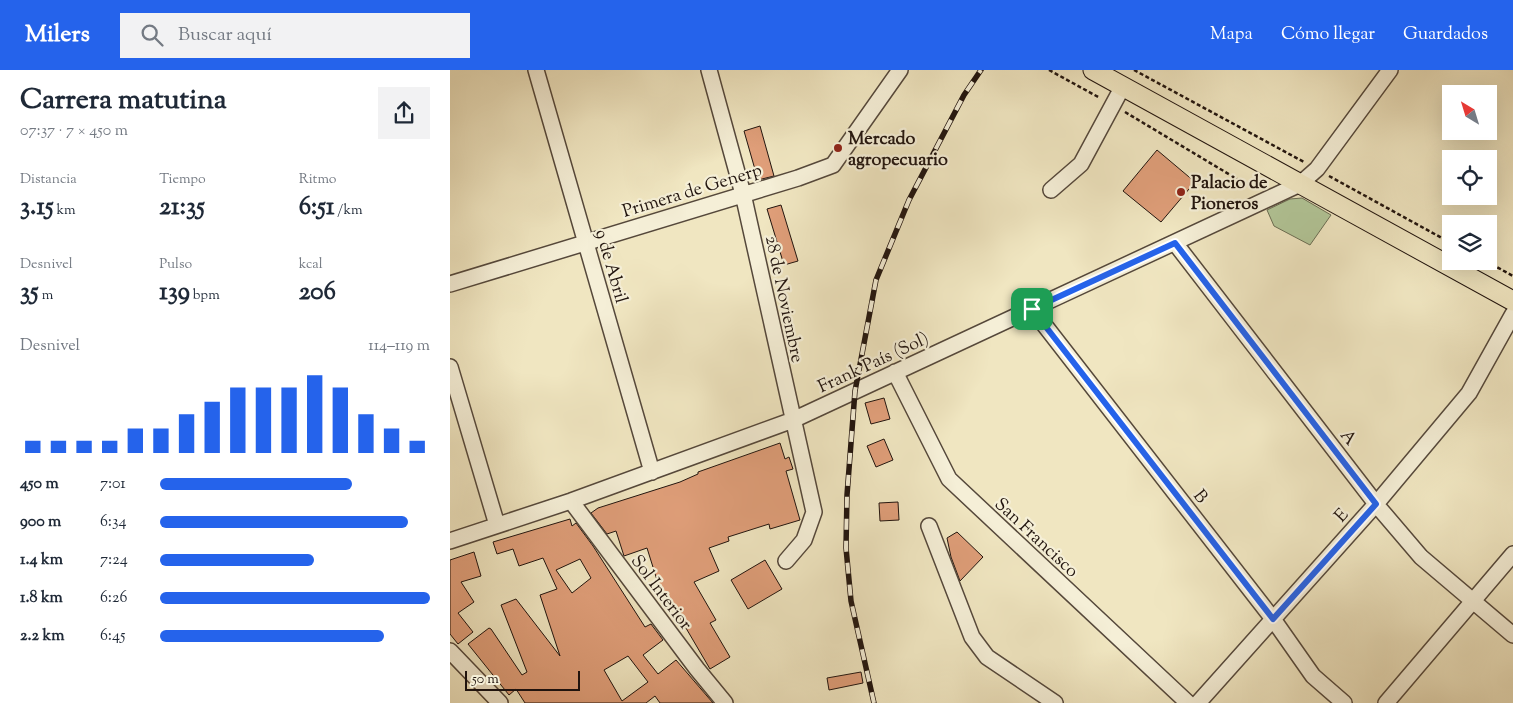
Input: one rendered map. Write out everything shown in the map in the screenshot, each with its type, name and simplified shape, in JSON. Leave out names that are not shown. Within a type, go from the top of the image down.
[{"type":"main road","points":[[1093,70],[1513,301]]},
{"type":"street","name":"9 de Abril","points":[[536,70],[652,472]]},
{"type":"street","name":"28 de Noviembre","points":[[709,70],[743,194],[814,512],[804,540],[786,561]]},
{"type":"street","name":"Primera de Generp","points":[[450,284],[798,178],[833,165],[900,70]]},
{"type":"street","name":"Frank País (Sol)","points":[[450,541],[571,501],[793,420],[1300,184],[1317,169],[1390,70]]},
{"type":"street","points":[[1051,190],[1081,164],[1123,86]]},
{"type":"street","name":"A","points":[[1175,243],[1376,504],[1421,557],[1513,635]]},
{"type":"street","name":"B","points":[[1032,309],[1273,619],[1313,676],[1344,703]]},
{"type":"street","name":"E","points":[[1198,703],[1376,504],[1469,392],[1513,314]]},
{"type":"street","points":[[450,367],[497,525]]},
{"type":"street","name":"San Francisco","points":[[895,372],[949,479],[1188,703]]},
{"type":"street","name":"Sol Interior","points":[[571,501],[696,669],[725,703]]},
{"type":"street","points":[[929,526],[972,637],[987,657],[1055,703]]},
{"type":"street","points":[[1386,703],[1513,554]]},
{"type":"street","points":[[450,651],[500,703]]},
{"type":"path","points":[[1049,70],[1113,105],[1242,182]]},
{"type":"path","points":[[1134,70],[1442,237]]},
{"type":"path","points":[[1497,267],[1513,276]]},
{"type":"green space","points":[[1302,198],[1331,215],[1310,245],[1274,226],[1267,210],[1290,199]]},
{"type":"building","points":[[760,126],[774,176],[758,180],[744,131]]},
{"type":"building","points":[[1157,150],[1195,182],[1161,222],[1123,191]]},
{"type":"building","points":[[781,205],[798,261],[784,265],[767,209]]},
{"type":"building","points":[[884,398],[890,419],[871,424],[865,403]]},
{"type":"building","points":[[884,439],[893,460],[876,467],[867,446]]},
{"type":"building","points":[[780,443],[785,459],[789,457],[793,469],[786,471],[800,520],[770,529],[769,524],[728,537],[729,541],[709,548],[719,571],[694,582],[716,620],[710,623],[730,657],[710,669],[666,594],[662,596],[647,548],[624,556],[616,531],[607,534],[591,513],[598,508],[680,482],[698,474],[698,472]]},
{"type":"building","points":[[898,502],[899,520],[880,521],[879,503]]},
{"type":"building","points":[[570,519],[572,526],[576,523],[645,627],[651,624],[663,640],[643,655],[658,674],[676,660],[713,703],[660,703],[655,696],[646,703],[525,703],[516,689],[509,695],[468,644],[489,628],[522,675],[527,672],[501,605],[516,599],[560,656],[540,595],[557,589],[543,558],[519,566],[513,549],[497,554],[493,542]],"holes":[[[580,559],[591,578],[572,593],[556,570]],[[628,656],[648,682],[622,701],[604,670]]]},
{"type":"building","points":[[957,532],[983,557],[960,581],[951,557],[947,538]]},
{"type":"building","points":[[474,552],[481,576],[461,582],[474,602],[458,613],[473,632],[458,644],[450,634],[450,560]]},
{"type":"building","points":[[765,560],[782,589],[748,609],[731,580]]},
{"type":"building","points":[[861,672],[863,683],[829,690],[827,678]]},
{"type":"railway","points":[[874,703],[851,601],[846,548],[847,495],[855,391],[876,280],[909,200],[964,95],[981,70]]},
{"type":"place","name":"Mercado agropecuario","points":[[838,148]]},
{"type":"place","name":"Palacio de Pioneros","points":[[1181,192]]},
{"type":"route","points":[[1175,243],[1376,504],[1273,619],[1032,309],[1175,243]]}]
